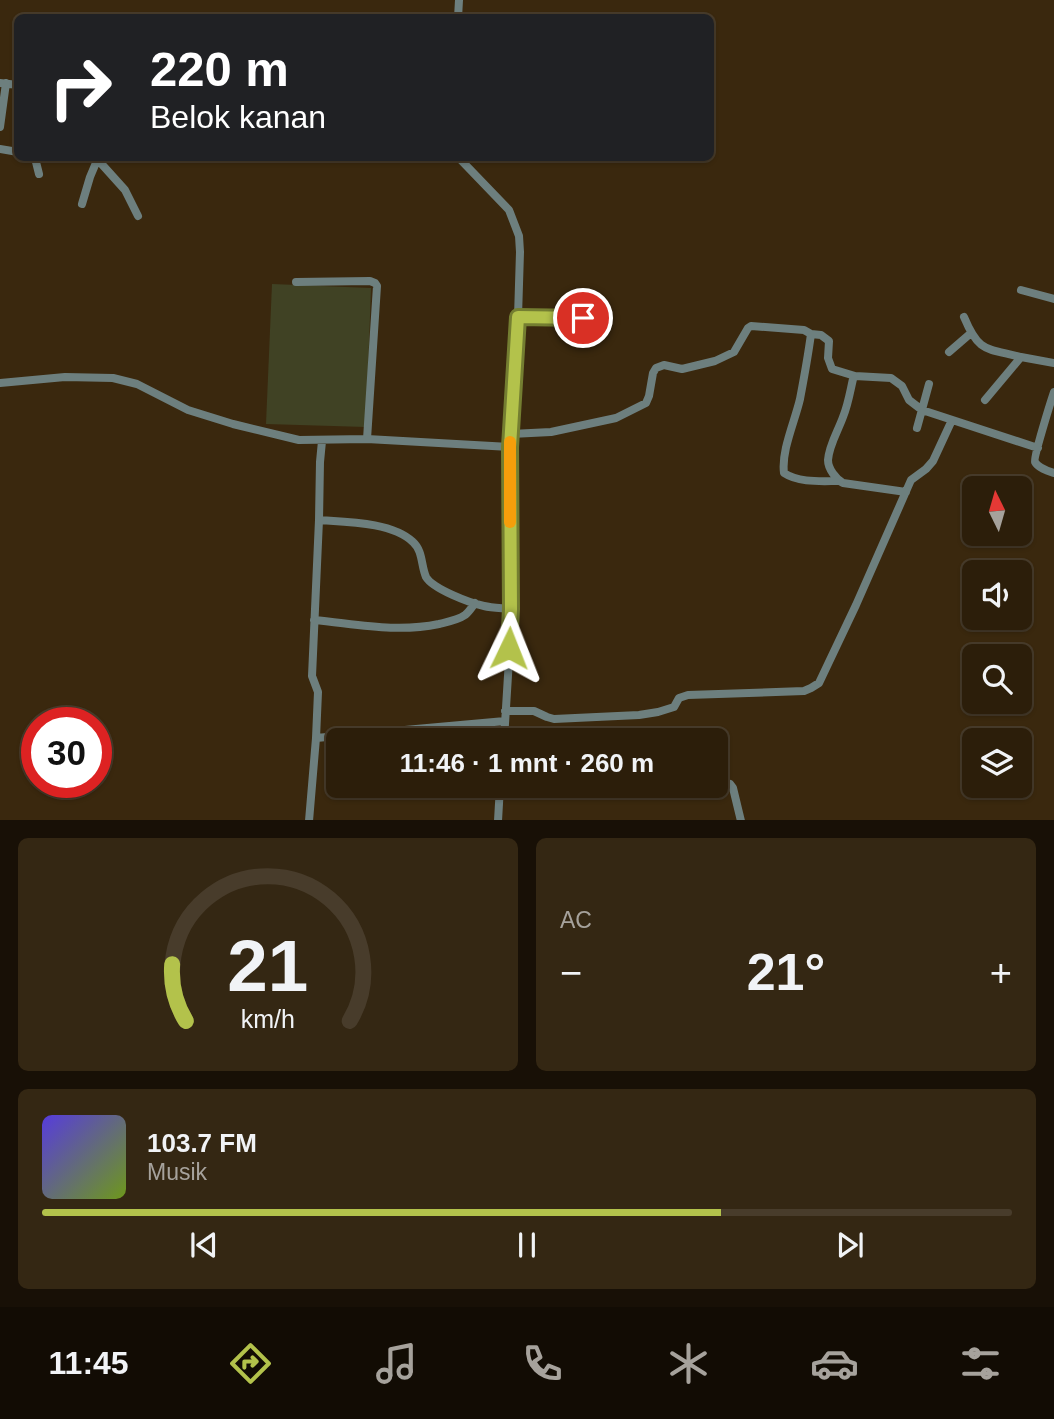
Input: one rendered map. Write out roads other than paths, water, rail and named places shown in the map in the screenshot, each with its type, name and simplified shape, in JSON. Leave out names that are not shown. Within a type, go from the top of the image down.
[{"type":"street","points":[[0,127],[3,83]]},
{"type":"street","points":[[37,161],[39,174]]},
{"type":"street","points":[[82,204],[97,161]]},
{"type":"street","points":[[100,161],[125,190],[138,216]]},
{"type":"street","points":[[462,161],[509,209],[519,236],[518,317],[510,447],[511,609],[505,728]]},
{"type":"street","points":[[296,282],[370,281],[377,286],[367,439]]},
{"type":"street","points":[[1021,290],[1054,299]]},
{"type":"street","points":[[518,317],[583,318]]},
{"type":"street","points":[[964,317],[971,333],[984,348],[1054,363]]},
{"type":"street","points":[[511,434],[551,432],[616,418],[646,403],[656,368],[664,365],[682,369],[715,361],[734,352],[751,326],[804,330],[821,335],[829,341],[828,358],[832,369],[855,376],[891,378],[902,386],[909,400],[922,410],[1038,448]]},
{"type":"street","points":[[949,352],[971,333]]},
{"type":"street","points":[[811,334],[784,473],[788,477],[839,481],[906,492]]},
{"type":"street","points":[[985,400],[1021,357]]},
{"type":"street","points":[[839,481],[828,461],[855,376]]},
{"type":"street","points":[[0,383],[65,377],[113,378],[137,384],[188,410],[299,440],[367,439],[510,447]]},
{"type":"street","points":[[917,428],[929,384]]},
{"type":"street","points":[[1054,393],[1034,457],[1035,464],[1054,473]]},
{"type":"street","points":[[505,711],[534,711],[554,719],[639,715],[674,707],[679,698],[688,695],[804,691],[811,688],[819,682],[835,650],[911,480],[933,461],[952,420]]},
{"type":"street","points":[[309,820],[318,692],[312,676],[323,441]]},
{"type":"street","points":[[319,520],[377,525],[407,537],[418,548],[427,579],[436,588],[482,606],[511,609]]},
{"type":"street","points":[[314,620],[396,629],[417,628],[461,617],[467,614],[475,603]]},
{"type":"street","points":[[316,738],[505,721]]},
{"type":"street","points":[[728,784],[733,788],[741,820]]},
{"type":"street","points":[[498,820],[499,798]]}]
